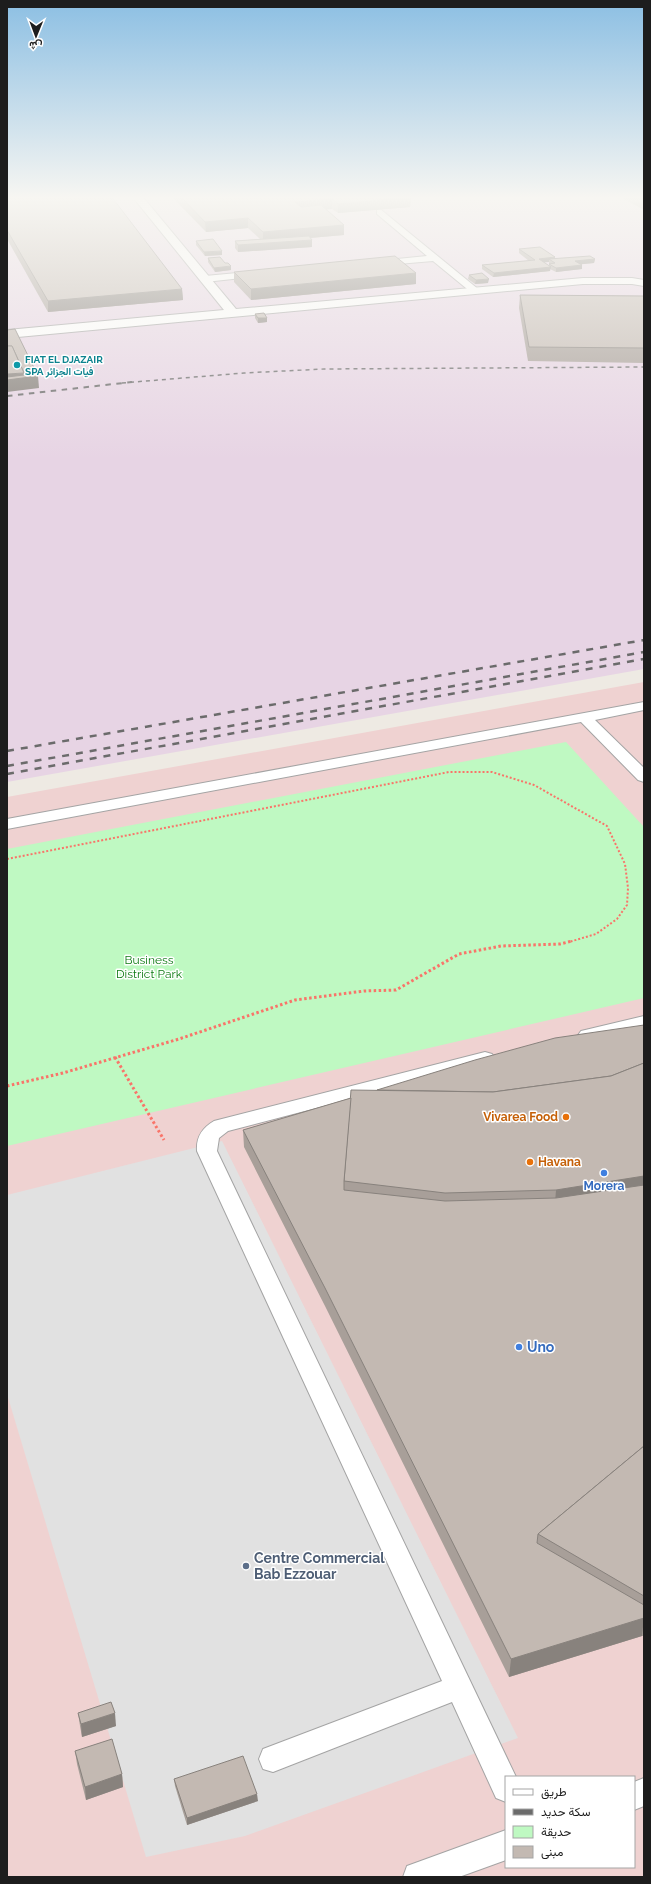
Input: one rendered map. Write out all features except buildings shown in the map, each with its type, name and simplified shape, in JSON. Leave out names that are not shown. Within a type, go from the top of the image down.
[{"type":"street","points":[[209,284],[233,314]]},
{"type":"street","points":[[7,334],[551,284]]},
{"type":"lane","points":[[466,284],[475,291]]},
{"type":"lane","points":[[7,824],[644,706]]},
{"type":"lane","points":[[584,717],[644,777]]},
{"type":"lane","points":[[567,1040],[644,1022]]},
{"type":"lane","points":[[505,1786],[206,1151],[206,1142],[208,1136],[221,1126],[506,1054]]},
{"type":"lane","points":[[273,1759],[458,1687]]},
{"type":"lane","points":[[418,1877],[505,1845]]},
{"type":"path","points":[[7,859],[449,772],[492,772],[534,785],[607,826],[625,864],[628,888],[627,905],[617,919],[596,934],[560,944],[501,946],[459,954],[396,990],[364,991],[295,1000],[179,1039],[62,1073],[7,1086]]},
{"type":"path","points":[[115,1057],[164,1140]]},
{"type":"shaded area","points":[[7,284],[644,284],[644,669],[7,782]]},
{"type":"shaded area","points":[[644,682],[644,1877],[7,1877],[7,797]]},
{"type":"shaded area","name":"Centre Commercial Bab Ezzouar","points":[[222,1141],[518,1738],[245,1836],[146,1857],[7,1394],[7,1195]]},
{"type":"green space","name":"Business District Park","points":[[566,742],[644,827],[644,998],[7,1146],[7,849]]},
{"type":"railway","points":[[126,383],[244,373],[324,369],[644,367]]},
{"type":"railway","points":[[126,383],[132,382]]},
{"type":"railway","points":[[122,383],[126,383]]},
{"type":"railway","points":[[7,396],[126,383]]},
{"type":"railway","points":[[7,751],[644,640]]},
{"type":"railway","points":[[7,766],[644,652]]},
{"type":"railway","points":[[7,774],[644,659]]},
{"type":"place","name":"FIAT EL DJAZAIR SPA فيات الجزائر","points":[[17,365]]},
{"type":"place","name":"Vivarea Food","points":[[566,1117]]},
{"type":"place","name":"Havana","points":[[530,1162]]},
{"type":"place","name":"Morera","points":[[604,1173]]},
{"type":"place","name":"Uno","points":[[519,1347]]},
{"type":"place","name":"Centre Commercial Bab Ezzouar","points":[[246,1566]]}]
